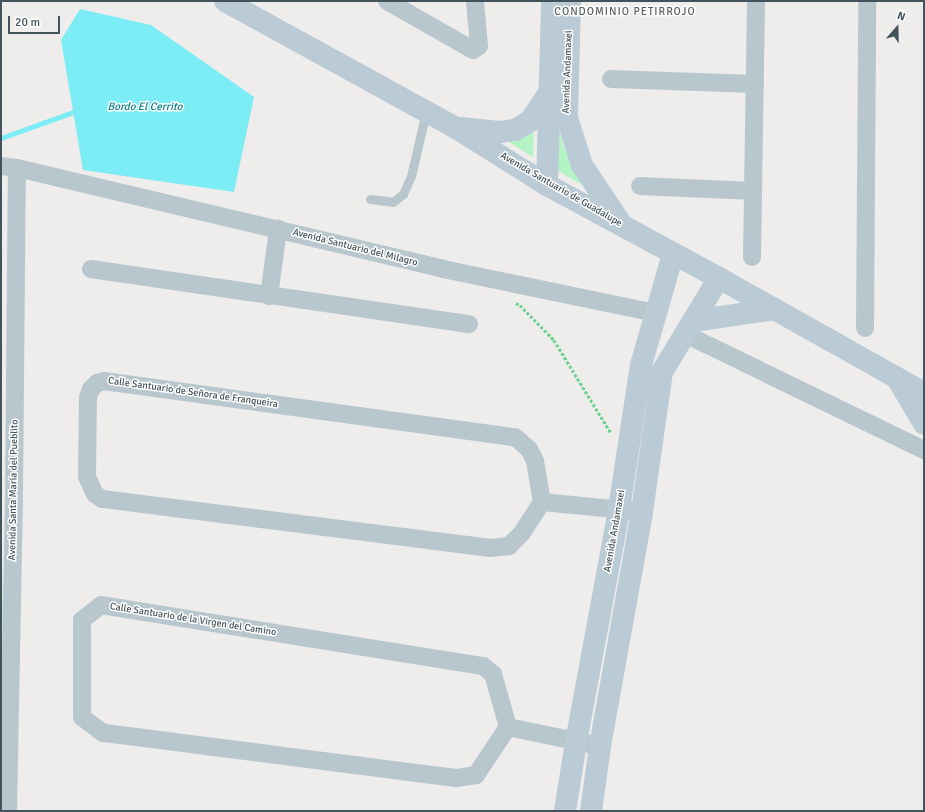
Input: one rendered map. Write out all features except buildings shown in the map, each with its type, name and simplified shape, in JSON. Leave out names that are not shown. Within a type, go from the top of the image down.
[{"type":"street","name":"Avenida Santuario de Guadalupe","points":[[225,1],[456,128],[547,185],[719,278],[924,393]]},
{"type":"street","points":[[387,1],[472,50],[476,49],[479,44],[475,1]]},
{"type":"street","name":"Avenida Andamaxei","points":[[547,185],[552,1]]},
{"type":"street","name":"Avenida Andamaxei","points":[[570,1],[567,118],[582,165],[622,225]]},
{"type":"street","points":[[752,257],[756,1]]},
{"type":"street","points":[[865,328],[867,1]]},
{"type":"street","points":[[611,79],[755,84]]},
{"type":"street","points":[[456,128],[500,132],[515,130],[530,121],[550,91]]},
{"type":"street","name":"Avenida Santuario del Milagro","points":[[9,167],[443,269],[656,313]]},
{"type":"street","name":"Avenida Santa María del Pueblito","points":[[8,811],[7,496],[9,167]]},
{"type":"street","points":[[640,186],[753,191]]},
{"type":"street","points":[[268,296],[278,229]]},
{"type":"street","name":"Avenida Andamaxei","points":[[565,811],[576,742],[620,508],[641,365],[673,254]]},
{"type":"street","points":[[91,269],[268,296],[469,324]]},
{"type":"street","points":[[591,811],[600,746],[642,512],[662,372],[719,278]]},
{"type":"street","points":[[689,327],[775,309]]},
{"type":"street","points":[[689,327],[924,450]]},
{"type":"street","name":"Avenida Santuario de Guadalupe","points":[[896,377],[924,424]]},
{"type":"street","name":"Calle Santuario de Señora de Franqueira","points":[[111,381],[514,437],[529,449],[534,461],[542,502],[521,534],[513,543],[509,546],[491,548],[110,501],[102,499],[95,494],[88,477],[88,397],[91,389],[97,383],[111,381]]},
{"type":"street","points":[[542,502],[620,508],[642,512]]},
{"type":"street","name":"Calle Santuario de la Virgen del Camino","points":[[101,605],[483,666],[494,674],[508,727],[476,775],[456,778],[103,733],[82,717],[82,620],[101,605]]},
{"type":"street","points":[[508,727],[600,746]]},
{"type":"lane","points":[[370,199],[393,202],[403,194],[411,176],[426,112]]},
{"type":"path","points":[[513,302],[520,305],[554,340],[597,412],[627,457]]},
{"type":"green space","points":[[555,114],[563,145],[576,174],[584,186],[555,169]]},
{"type":"green space","points":[[534,121],[533,157],[501,137]]},
{"type":"green space","points":[[1,542],[3,616],[1,682]]},
{"type":"water","name":"Bordo El Cerrito","points":[[80,9],[151,25],[254,97],[234,192],[83,170],[61,40]]},
{"type":"waterway","points":[[1,138],[73,112]]},
{"type":"district","name":"CONDOMINIO PETIRROJO","points":[[625,12]]}]
